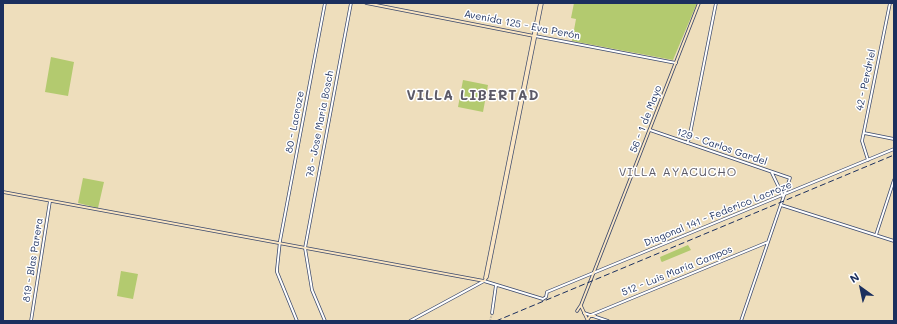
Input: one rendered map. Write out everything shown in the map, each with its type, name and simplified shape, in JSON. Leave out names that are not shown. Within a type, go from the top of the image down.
[{"type":"main road","name":"Avenida 125 - Eva Perón","points":[[366,3],[534,36]]},
{"type":"main road","points":[[3,192],[485,280],[541,3]]},
{"type":"main road","name":"56 - 1 de Mayo","points":[[577,311],[582,305],[699,3]]},
{"type":"main road","points":[[582,305],[581,308],[588,320],[589,316],[595,316]]},
{"type":"street","name":"80 - Lacroze","points":[[297,321],[277,271],[280,243],[325,3]]},
{"type":"street","name":"78 - Jose Maria Bosch","points":[[305,248],[351,3]]},
{"type":"street","points":[[687,143],[689,142],[716,3]]},
{"type":"street","name":"42 - Perdriel","points":[[868,160],[862,142],[890,3]]},
{"type":"street","name":"Avenida 125 - Eva Perón","points":[[534,36],[676,63]]},
{"type":"street","name":"129 - Carlos Gardel","points":[[650,130],[790,178],[783,196]]},
{"type":"street","points":[[864,133],[894,139]]},
{"type":"street","name":"Diagonal 141 - Federico Lacroze","points":[[496,284],[543,298],[546,297],[547,292],[894,149]]},
{"type":"street","points":[[741,321],[782,201],[783,196],[771,172]]},
{"type":"street","points":[[876,235],[894,180]]},
{"type":"street","name":"819 - Blas Parera","points":[[31,321],[50,201]]},
{"type":"street","points":[[781,205],[894,242]]},
{"type":"street","name":"512 - Luis María Campos","points":[[591,315],[768,242]]},
{"type":"street","points":[[305,248],[313,292],[325,321]]},
{"type":"street","points":[[410,321],[480,285],[485,280],[496,284],[492,313]]},
{"type":"street","points":[[584,313],[608,321]]},
{"type":"green space","points":[[574,3],[697,3],[673,60],[572,41],[576,19],[571,18]]},
{"type":"green space","points":[[51,57],[74,62],[68,96],[45,92]]},
{"type":"green space","points":[[463,80],[488,85],[483,112],[458,107]]},
{"type":"green space","points":[[83,178],[104,182],[98,208],[78,203]]},
{"type":"green space","points":[[688,245],[691,250],[662,262],[661,261],[660,257]]},
{"type":"green space","points":[[121,271],[138,274],[133,299],[117,296]]},
{"type":"tunnel","points":[[490,321],[492,313]]},
{"type":"railway","points":[[496,321],[894,155]]},
{"type":"district","name":"VILLA LIBERTAD","points":[[473,96]]},
{"type":"district","name":"VILLA AYACUCHO","points":[[678,172]]}]
